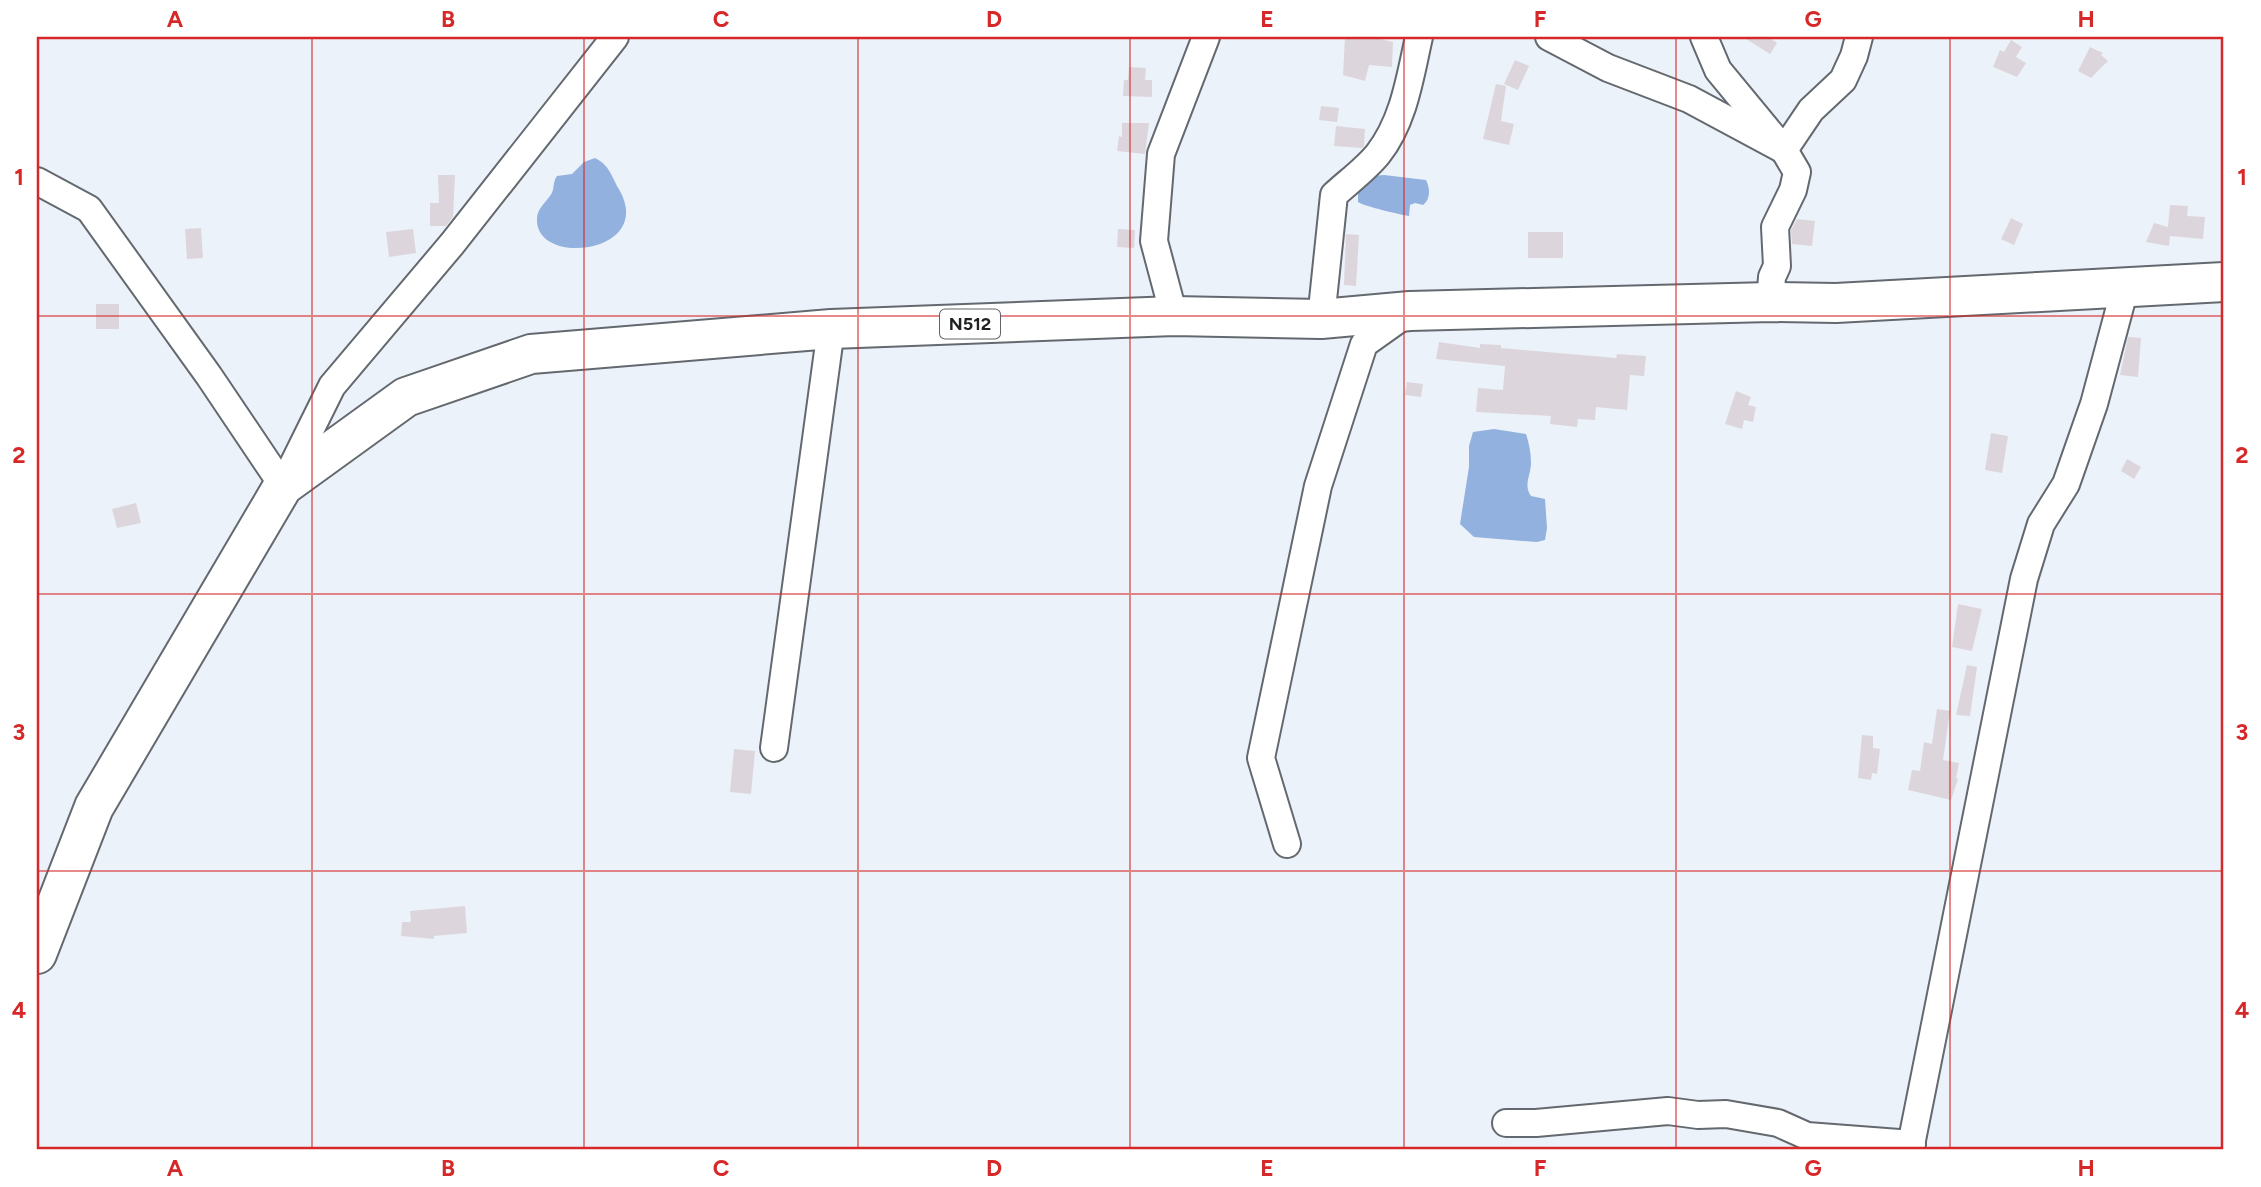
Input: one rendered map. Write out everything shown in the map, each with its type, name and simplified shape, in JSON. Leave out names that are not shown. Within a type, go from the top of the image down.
[{"type":"highway","name":"N512","points":[[37,954],[94,807],[283,486],[406,397],[531,354],[831,329],[1174,316],[1321,319],[1410,311],[1770,302],[1836,303],[2224,282]]},
{"type":"street","points":[[37,181],[89,209],[209,376],[283,486],[332,386],[452,244],[615,37]]},
{"type":"street","points":[[1174,316],[1154,241],[1161,154],[1206,37]]},
{"type":"street","points":[[1321,319],[1334,195],[1377,155],[1396,125],[1419,37]]},
{"type":"street","points":[[1549,37],[1608,68],[1689,99],[1784,150]]},
{"type":"street","points":[[1704,37],[1718,70],[1784,150],[1797,172],[1793,190],[1775,227],[1777,266],[1772,277],[1770,302]]},
{"type":"street","points":[[1784,150],[1811,110],[1843,80],[1859,37]]},
{"type":"street","points":[[1506,1123],[1536,1124],[1668,1111],[1698,1115],[1726,1114],[1778,1122],[1807,1136],[1911,1147],[2024,579],[2041,524],[2066,484],[2094,404],[2125,288]]},
{"type":"street","points":[[1287,844],[1261,758],[1318,486],[1364,344],[1410,311]]},
{"type":"street","points":[[774,748],[831,329]]},
{"type":"water","points":[[595,158],[607,168],[620,191],[626,212],[621,229],[608,240],[590,247],[571,248],[554,244],[541,234],[538,212],[552,194],[557,176],[572,174],[584,162]]},
{"type":"water","points":[[1370,176],[1426,180],[1429,197],[1423,205],[1410,205],[1409,216],[1358,202],[1358,186]]},
{"type":"water","points":[[1494,429],[1526,434],[1531,459],[1528,488],[1531,496],[1545,499],[1545,540],[1537,542],[1474,537],[1460,524],[1473,432]]},
{"type":"building","points":[[1345,37],[1372,37],[1393,42],[1392,67],[1369,65],[1365,81],[1343,75]]},
{"type":"building","points":[[1743,37],[1768,37],[1777,43],[1770,54]]},
{"type":"building","points":[[2011,40],[2022,47],[2016,57],[2026,63],[2017,77],[1993,67],[2000,50],[2004,52]]},
{"type":"building","points":[[2090,47],[2103,53],[2101,55],[2108,61],[2091,78],[2078,71]]},
{"type":"building","points":[[1515,60],[1529,66],[1518,90],[1504,84]]},
{"type":"building","points":[[1129,67],[1146,68],[1145,80],[1152,80],[1152,97],[1123,96],[1124,80],[1128,80]]},
{"type":"building","points":[[1496,84],[1506,86],[1501,121],[1514,124],[1509,145],[1483,139]]},
{"type":"building","points":[[1321,106],[1339,108],[1337,122],[1319,120]]},
{"type":"building","points":[[1122,123],[1149,123],[1145,154],[1117,151],[1119,136],[1122,137]]},
{"type":"building","points":[[1336,126],[1365,129],[1364,146],[1334,146]]},
{"type":"building","points":[[438,175],[455,175],[453,217],[446,226],[430,226],[430,203],[439,203]]},
{"type":"building","points":[[2170,205],[2188,206],[2187,216],[2205,217],[2203,239],[2170,236],[2169,246],[2146,242],[2154,223],[2168,227]]},
{"type":"building","points":[[2011,218],[2023,224],[2014,245],[2001,239]]},
{"type":"building","points":[[1797,219],[1815,221],[1812,246],[1792,244],[1791,230]]},
{"type":"building","points":[[201,228],[203,258],[187,259],[185,229]]},
{"type":"building","points":[[413,229],[416,253],[389,257],[386,232]]},
{"type":"building","points":[[1118,229],[1135,230],[1134,248],[1117,247]]},
{"type":"building","points":[[1528,232],[1563,232],[1563,258],[1528,258]]},
{"type":"building","points":[[1346,234],[1359,235],[1356,286],[1344,285]]},
{"type":"building","points":[[96,304],[119,304],[119,329],[96,329]]},
{"type":"building","points":[[2128,337],[2141,338],[2138,377],[2120,375]]},
{"type":"building","points":[[1439,342],[1480,348],[1480,344],[1501,345],[1501,348],[1616,358],[1617,354],[1646,356],[1644,376],[1630,375],[1627,410],[1596,407],[1595,420],[1578,419],[1577,427],[1550,424],[1551,416],[1476,412],[1478,388],[1503,390],[1505,366],[1436,359]]},
{"type":"building","points":[[1407,382],[1423,384],[1421,397],[1405,395]]},
{"type":"building","points":[[1736,391],[1751,397],[1748,405],[1756,407],[1753,422],[1744,420],[1742,429],[1725,424]]},
{"type":"building","points":[[1991,433],[2008,436],[2002,473],[1985,470]]},
{"type":"building","points":[[2127,459],[2141,467],[2134,479],[2121,471]]},
{"type":"building","points":[[136,503],[141,523],[117,528],[112,509]]},
{"type":"building","points":[[1958,604],[1982,609],[1972,651],[1952,647]]},
{"type":"building","points":[[1967,665],[1977,667],[1970,716],[1956,715]]},
{"type":"building","points":[[1937,709],[1950,711],[1943,760],[1959,763],[1958,779],[1951,800],[1908,790],[1912,770],[1920,771],[1924,742],[1932,744]]},
{"type":"building","points":[[1862,735],[1873,736],[1873,748],[1880,749],[1877,774],[1872,773],[1871,780],[1858,778]]},
{"type":"building","points":[[734,749],[755,751],[751,794],[730,792]]},
{"type":"building","points":[[465,906],[467,933],[434,936],[434,939],[401,936],[402,922],[411,922],[410,911]]}]
